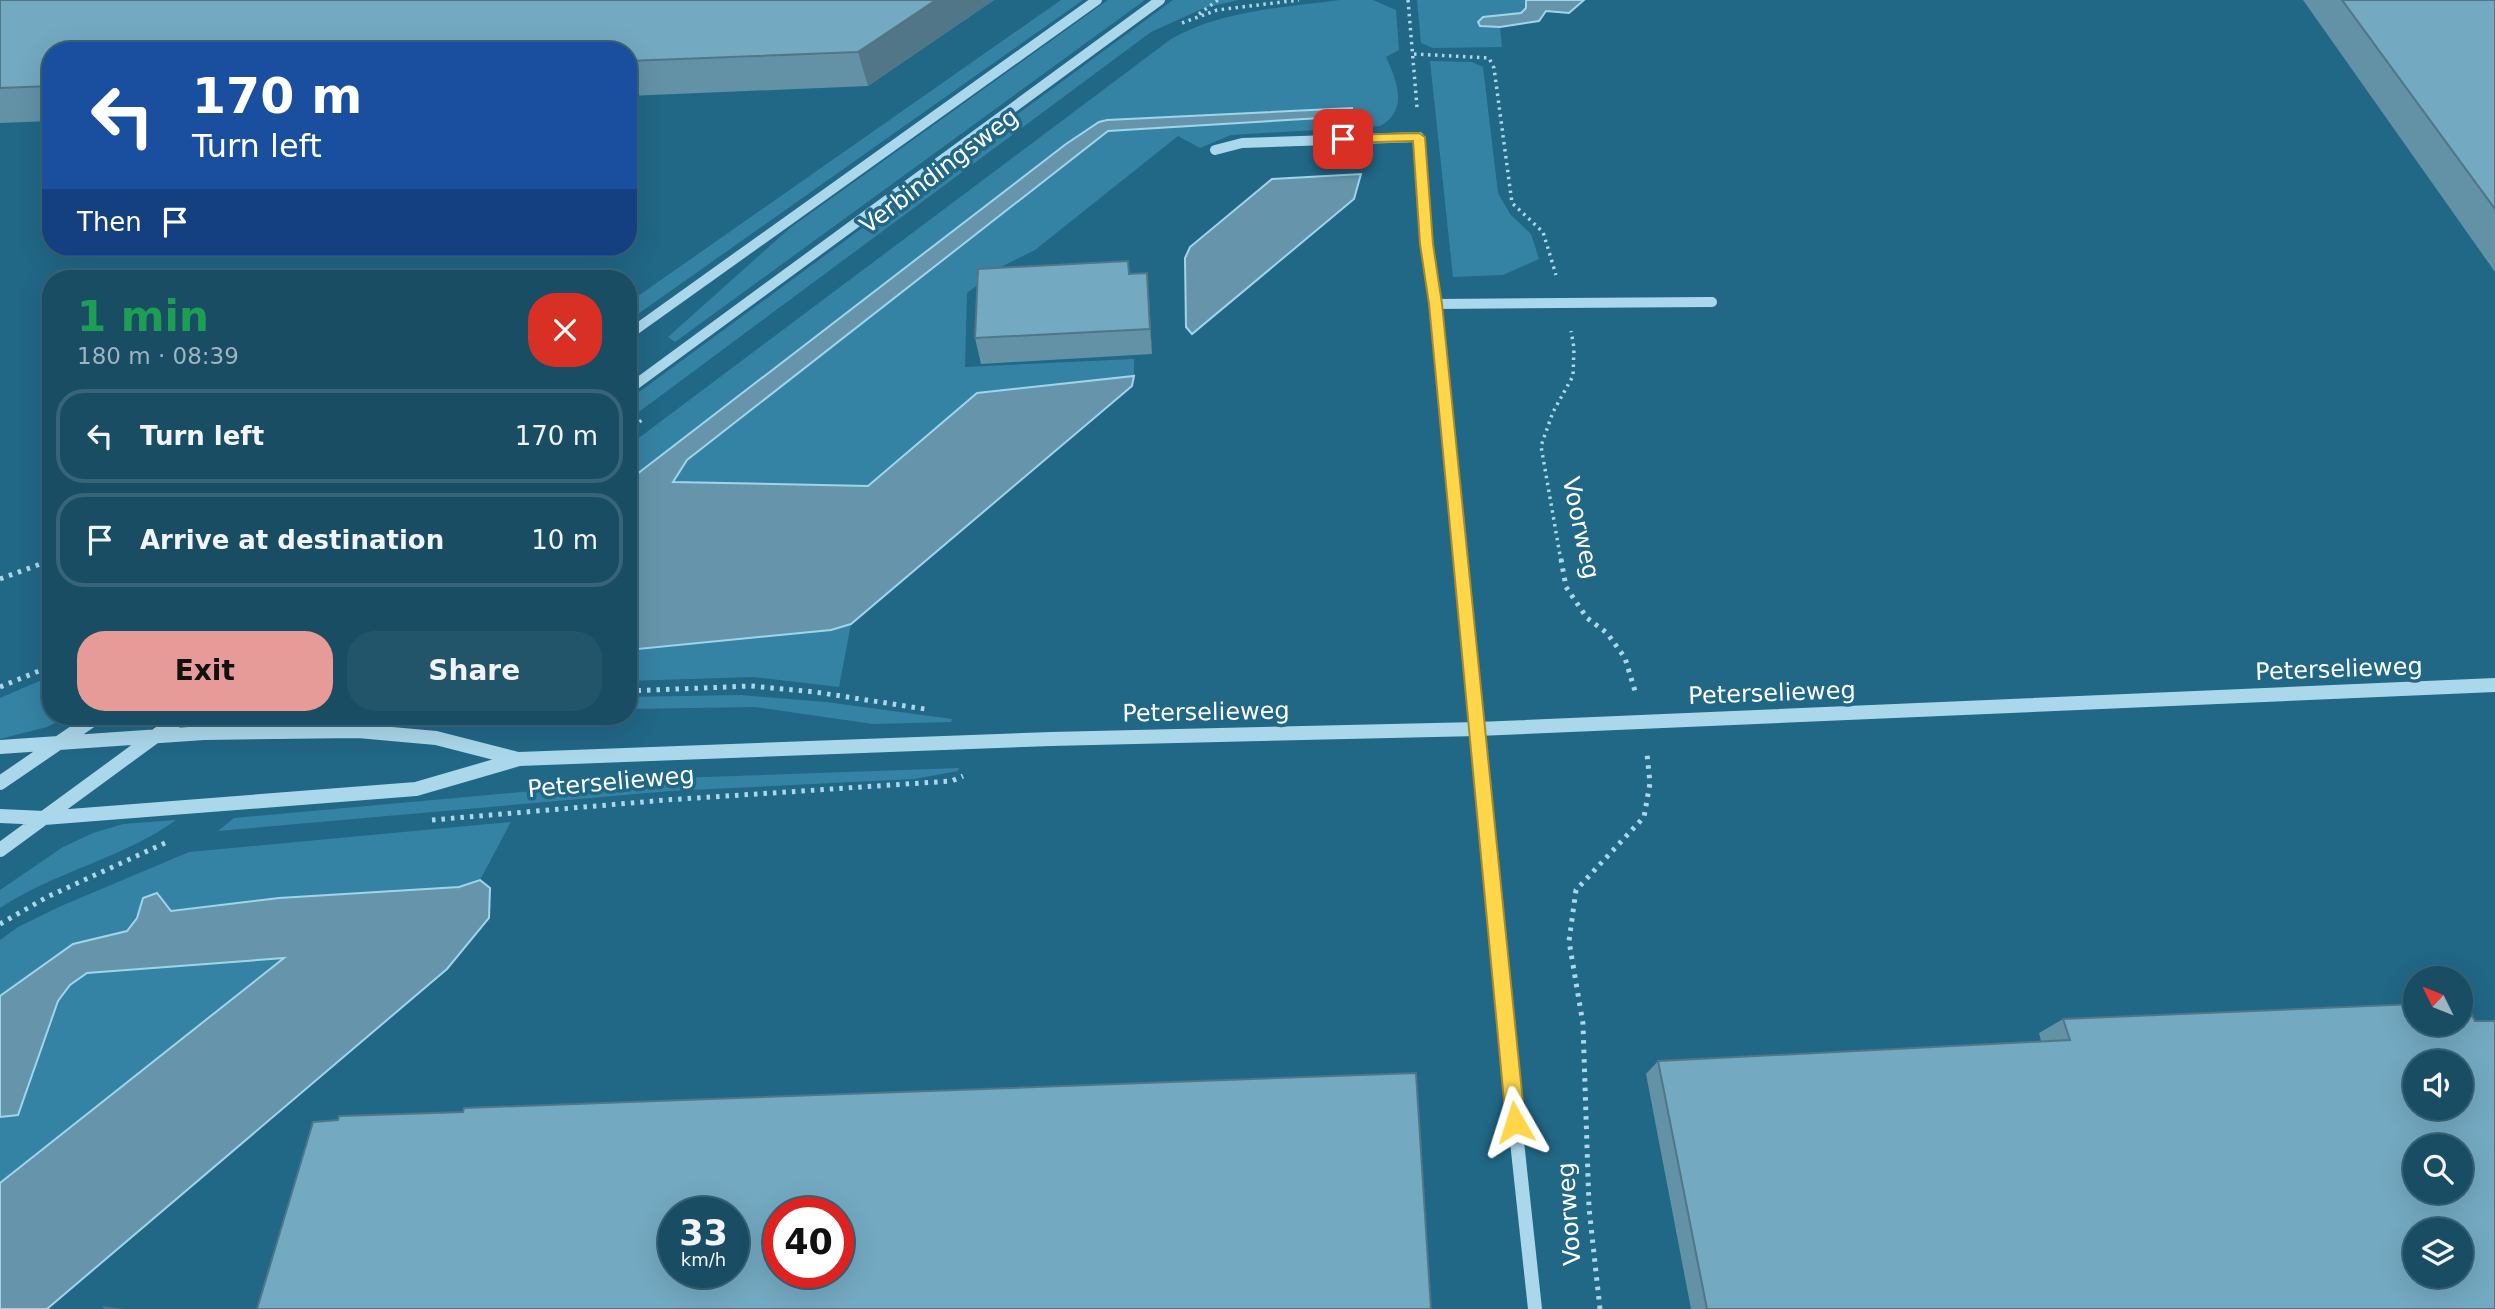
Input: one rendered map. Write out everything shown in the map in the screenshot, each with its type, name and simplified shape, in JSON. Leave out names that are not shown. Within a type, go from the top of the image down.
[{"type":"street","name":"Verbindingsweg","points":[[637,329],[1097,0]]},
{"type":"street","name":"Verbindingsweg","points":[[637,383],[1160,0]]},
{"type":"street","points":[[1215,150],[1242,143],[1419,137]]},
{"type":"street","name":"Voorweg","points":[[1419,137],[1427,244],[1436,304],[1478,729],[1498,965],[1535,1309]]},
{"type":"street","points":[[1436,304],[1712,302]]},
{"type":"street","name":"Peterselieweg","points":[[0,817],[44,818],[415,789],[519,759],[1051,739],[1478,729],[2495,685]]},
{"type":"street","points":[[0,783],[85,725]]},
{"type":"street","points":[[0,850],[171,725]]},
{"type":"street","points":[[305,725],[310,731]]},
{"type":"street","name":"Peterselieweg","points":[[0,747],[310,731],[412,734],[519,759]]},
{"type":"path","points":[[1196,16],[1218,0]]},
{"type":"path","points":[[1177,25],[1217,10],[1299,0]]},
{"type":"path","points":[[1408,0],[1419,137]]},
{"type":"path","name":"Voorweg","points":[[1413,54],[1489,58],[1494,68],[1512,203],[1543,232],[1565,303],[1574,348],[1573,376],[1553,412],[1541,446],[1566,587],[1587,618],[1607,633],[1625,658],[1644,722],[1650,783],[1644,817],[1576,890],[1569,941],[1583,1024],[1589,1208],[1600,1309]]},
{"type":"path","points":[[637,423],[651,413]]},
{"type":"path","points":[[0,579],[42,563]]},
{"type":"path","points":[[0,687],[42,670]]},
{"type":"path","points":[[637,691],[751,686],[936,710]]},
{"type":"path","name":"Peterselieweg","points":[[420,821],[680,799],[952,781],[964,776]]},
{"type":"path","points":[[0,924],[47,897],[166,843],[179,842]]},
{"type":"shaded area","points":[[1061,0],[1083,0],[637,315],[637,297]]},
{"type":"shaded area","points":[[1108,0],[1145,0],[675,342],[668,337],[790,228]]},
{"type":"shaded area","points":[[1173,0],[1239,0],[1204,8],[1151,32],[637,413],[637,393]]},
{"type":"shaded area","points":[[1340,0],[1373,0],[1396,10],[1399,50],[1386,57],[1397,85],[1398,103],[1389,119],[1380,126],[1231,135],[1200,148],[1178,136],[1035,250],[1001,267],[967,293],[965,367],[1134,359],[1134,376],[977,393],[868,486],[673,482],[687,461],[1108,131],[1354,116],[1107,120],[1066,144],[637,474],[637,439],[1171,39],[1211,22],[1274,8]]},
{"type":"shaded area","points":[[1417,0],[1526,0],[1526,8],[1521,13],[1483,17],[1481,26],[1500,27],[1502,47],[1433,48],[1421,43]]},
{"type":"shaded area","points":[[1526,0],[1584,0],[1569,13],[1546,11],[1539,21],[1500,27],[1480,26],[1478,22],[1483,17],[1521,13],[1526,8]]},
{"type":"shaded area","points":[[1430,61],[1472,62],[1483,67],[1498,193],[1510,214],[1531,234],[1539,259],[1503,275],[1453,277]]},
{"type":"shaded area","points":[[1352,108],[1354,116],[1108,131],[687,460],[673,482],[868,486],[977,393],[1134,376],[1132,386],[851,624],[831,630],[637,649],[637,474],[1066,144],[1099,122]]},
{"type":"shaded area","points":[[1361,174],[1354,199],[1192,334],[1186,327],[1185,258],[1190,247],[1272,179]]},
{"type":"shaded area","points":[[851,624],[839,687],[753,677],[637,681],[637,649],[831,630]]},
{"type":"shaded area","points":[[42,680],[42,725],[51,725],[0,739],[0,698]]},
{"type":"shaded area","points":[[740,695],[826,702],[952,719],[951,722],[873,724],[755,707],[637,709],[637,697]]},
{"type":"shaded area","points":[[959,768],[958,771],[914,779],[670,791],[218,831],[234,818],[676,778]]},
{"type":"shaded area","points":[[176,820],[134,845],[44,884],[0,908],[0,890],[63,847],[93,833],[123,824]]},
{"type":"shaded area","points":[[511,822],[480,880],[459,887],[279,898],[171,911],[158,893],[143,898],[136,918],[127,931],[73,944],[0,996],[0,940],[18,927],[61,906],[189,852]]},
{"type":"shaded area","points":[[480,880],[490,888],[489,918],[447,969],[47,1309],[0,1309],[0,1183],[284,958],[87,973],[70,985],[58,1001],[18,1115],[0,1117],[0,996],[73,944],[127,931],[137,918],[143,898],[157,893],[171,911],[279,898],[459,887]]},
{"type":"shaded area","points":[[285,958],[0,1183],[0,1117],[18,1115],[58,1001],[70,985],[88,973]]},
{"type":"building","points":[[0,0],[936,0],[858,52],[637,61],[637,42],[42,42],[42,86],[0,88]]},
{"type":"building","points":[[2342,0],[2495,0],[2495,209]]},
{"type":"building","points":[[1128,261],[1129,274],[1147,273],[1150,329],[975,338],[978,269]]},
{"type":"building","points":[[2403,1005],[2403,1036],[2473,1036],[2473,1017],[2475,1021],[2495,1021],[2495,1309],[1707,1309],[1658,1061],[2070,1040],[2063,1019]]},
{"type":"building","points":[[1416,1073],[1431,1309],[257,1309],[313,1122],[338,1120],[339,1116],[463,1112],[464,1108]]},
{"type":"route","points":[[1343,139],[1419,137],[1427,244],[1436,304],[1515,1122]]}]
